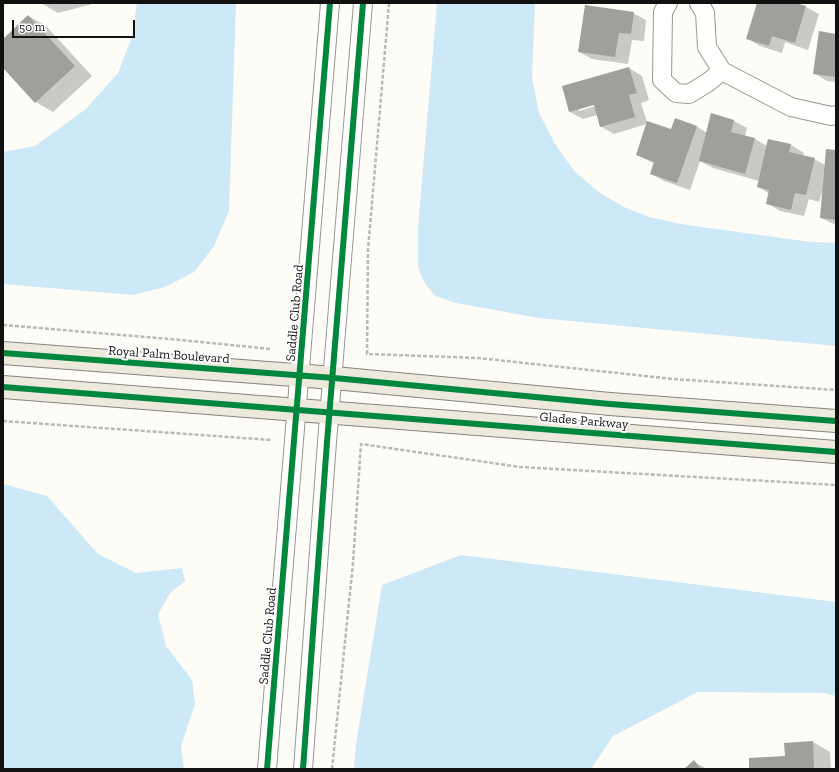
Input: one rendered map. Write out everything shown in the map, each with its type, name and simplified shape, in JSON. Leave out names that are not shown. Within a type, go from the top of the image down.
[{"type":"main road","name":"Royal Palm Boulevard","points":[[3,353],[334,378]]},
{"type":"main road","name":"Glades Parkway","points":[[334,378],[610,404],[836,421]]},
{"type":"main road","points":[[3,387],[330,412]]},
{"type":"main road","name":"Glades Parkway","points":[[330,412],[836,452]]},
{"type":"street","name":"Saddle Club Road","points":[[267,769],[301,376],[330,3]]},
{"type":"street","points":[[303,769],[363,3]]},
{"type":"street","points":[[668,3],[663,12],[662,72],[662,80],[667,87],[676,93],[689,94],[708,83],[722,72]]},
{"type":"street","points":[[699,3],[705,13],[707,47],[722,72],[791,106],[836,116]]},
{"type":"path","points":[[389,3],[368,250],[367,354],[478,358],[673,379],[836,390]]},
{"type":"path","points":[[3,326],[181,340],[271,349]]},
{"type":"path","points":[[3,421],[272,440]]},
{"type":"path","points":[[332,769],[353,563],[361,444],[520,467],[836,485]]},
{"type":"water","points":[[137,3],[236,3],[229,211],[214,246],[194,272],[165,287],[133,295],[3,284],[3,152],[35,146],[86,109],[118,73],[132,37]]},
{"type":"water","points":[[437,3],[535,3],[532,77],[539,113],[555,144],[574,171],[600,193],[624,207],[649,217],[680,224],[811,242],[836,243],[836,346],[539,318],[456,303],[435,296],[424,282],[418,267],[418,229]]},
{"type":"water","points":[[3,484],[47,496],[98,554],[136,573],[182,568],[185,581],[170,593],[158,614],[166,646],[192,680],[195,704],[181,746],[184,769],[3,769]]},
{"type":"water","points":[[461,555],[836,602],[836,696],[823,693],[698,692],[613,736],[591,769],[354,769],[356,744],[382,585]]},
{"type":"building","points":[[757,3],[796,3],[806,6],[795,43],[772,36],[769,46],[746,39]]},
{"type":"building","points":[[585,5],[634,12],[631,34],[619,33],[615,57],[578,52]]},
{"type":"building","points":[[28,15],[75,66],[35,103],[3,68],[3,39]]},
{"type":"building","points":[[819,31],[836,34],[836,77],[813,74]]},
{"type":"building","points":[[629,67],[637,93],[629,95],[635,117],[600,127],[594,105],[569,112],[562,86]]},
{"type":"building","points":[[711,113],[734,120],[731,132],[755,138],[745,174],[699,161]]},
{"type":"building","points":[[675,118],[697,126],[677,183],[650,174],[654,162],[636,155],[647,121],[671,129]]},
{"type":"building","points":[[768,139],[791,144],[789,152],[815,158],[806,195],[795,193],[791,210],[766,204],[769,190],[757,187]]},
{"type":"building","points":[[826,149],[836,150],[836,220],[820,218]]},
{"type":"building","points":[[813,741],[814,769],[749,769],[749,758],[785,756],[784,743]]},
{"type":"building","points":[[694,760],[701,769],[684,769]]},
{"type":"cycle path","points":[[267,769],[330,3]]},
{"type":"cycle path","points":[[303,769],[327,442],[363,3]]},
{"type":"cycle path","points":[[3,353],[334,378],[610,404],[836,421]]},
{"type":"cycle path","points":[[3,387],[836,452]]}]
